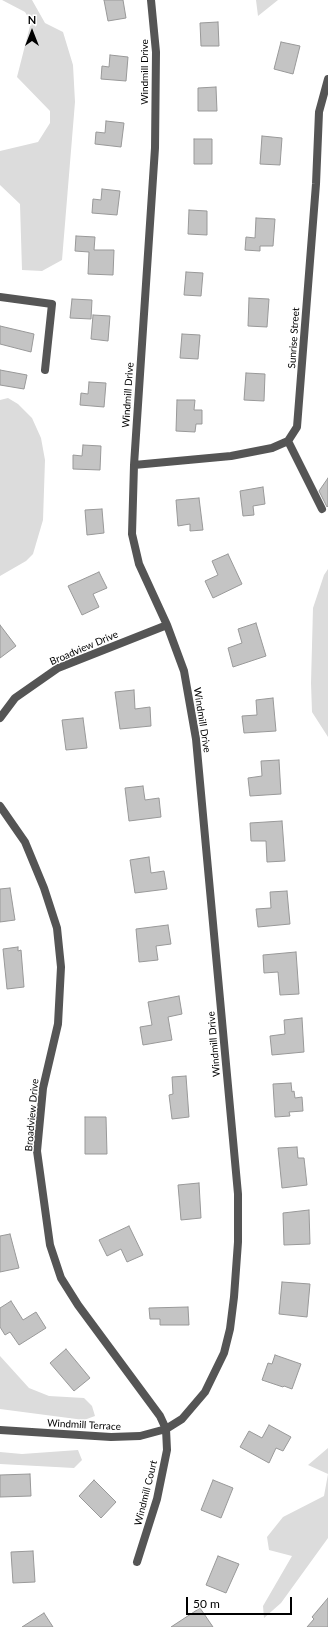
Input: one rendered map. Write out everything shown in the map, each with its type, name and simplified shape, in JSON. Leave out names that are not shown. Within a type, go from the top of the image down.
[{"type":"street","name":"Windmill Drive","points":[[151,0],[156,52],[155,148],[134,465],[132,534],[139,564],[167,625],[184,671],[196,739],[238,1194],[238,1242],[234,1297],[230,1329],[224,1353],[205,1392],[182,1419],[166,1429]]},
{"type":"street","name":"Sunrise Street","points":[[288,441],[297,427],[316,184],[319,112],[328,79]]},
{"type":"street","points":[[0,297],[52,304],[45,370]]},
{"type":"street","points":[[134,465],[231,456],[272,448],[288,441],[322,509]]},
{"type":"street","name":"Broadview Drive","points":[[0,718],[15,698],[58,668],[167,625]]},
{"type":"street","name":"Broadview Drive","points":[[0,806],[25,842],[44,888],[57,928],[61,967],[58,1024],[43,1088],[37,1151],[50,1245],[61,1278],[78,1306],[160,1416],[166,1429]]},
{"type":"street","name":"Windmill Terrace","points":[[0,1430],[111,1438],[140,1436],[166,1429]]},
{"type":"street","name":"Windmill Court","points":[[137,1562],[157,1499],[167,1450],[166,1429]]},
{"type":"shaded area","points":[[2,0],[32,0],[45,23],[63,32],[73,65],[75,102],[62,260],[42,271],[22,270],[20,204],[0,185],[0,151],[38,142],[50,123],[50,111],[17,77],[31,22],[25,12]]},
{"type":"shaded area","points":[[256,0],[278,0],[258,16]]},
{"type":"shaded area","points":[[8,398],[18,404],[32,418],[41,438],[45,460],[43,520],[33,554],[26,561],[0,576],[0,400]]},
{"type":"shaded area","points":[[328,569],[328,737],[312,712],[311,683],[313,608],[324,575]]},
{"type":"shaded area","points":[[0,1356],[29,1388],[49,1396],[84,1398],[92,1406],[95,1416],[84,1420],[0,1409]]},
{"type":"shaded area","points":[[328,1448],[328,1474],[308,1465]]},
{"type":"shaded area","points":[[78,1450],[82,1460],[74,1468],[0,1464],[0,1452],[22,1454]]},
{"type":"shaded area","points":[[328,1474],[328,1538],[281,1603],[264,1618],[263,1606],[292,1556],[269,1550],[267,1537],[283,1517],[324,1496]]},
{"type":"building","points":[[104,0],[123,0],[126,18],[108,21]]},
{"type":"building","points":[[218,22],[219,46],[201,46],[200,23]]},
{"type":"building","points":[[281,42],[300,46],[293,74],[274,69]]},
{"type":"building","points":[[110,55],[128,57],[126,81],[101,79],[102,66],[109,67]]},
{"type":"building","points":[[216,87],[217,111],[198,111],[198,88]]},
{"type":"building","points":[[106,121],[124,123],[121,147],[95,144],[96,132],[105,133]]},
{"type":"building","points":[[262,136],[282,138],[280,165],[260,164]]},
{"type":"building","points":[[194,139],[212,139],[212,164],[194,164]]},
{"type":"building","points":[[102,189],[120,191],[117,215],[92,213],[93,199],[101,200]]},
{"type":"building","points":[[189,210],[207,211],[207,235],[188,234]]},
{"type":"building","points":[[256,218],[275,219],[273,246],[260,246],[260,251],[245,250],[246,237],[255,238]]},
{"type":"building","points":[[76,236],[95,237],[94,250],[114,250],[113,275],[88,274],[89,252],[75,251]]},
{"type":"building","points":[[186,272],[203,273],[201,296],[184,295]]},
{"type":"building","points":[[249,298],[269,299],[267,327],[248,326]]},
{"type":"building","points":[[72,299],[92,300],[91,319],[70,318]]},
{"type":"building","points":[[93,315],[110,316],[108,341],[91,339]]},
{"type":"building","points":[[0,326],[34,334],[31,352],[0,344]]},
{"type":"building","points":[[182,334],[200,335],[198,359],[180,358]]},
{"type":"building","points":[[0,370],[27,375],[24,389],[0,385]]},
{"type":"building","points":[[246,373],[265,374],[264,401],[244,400]]},
{"type":"building","points":[[89,382],[106,383],[104,407],[80,405],[81,393],[88,394]]},
{"type":"building","points":[[177,400],[195,400],[194,410],[202,410],[202,424],[196,424],[195,432],[176,431]]},
{"type":"building","points":[[83,445],[101,446],[100,470],[73,469],[73,455],[82,456]]},
{"type":"building","points":[[328,478],[328,506],[327,507],[319,491]]},
{"type":"building","points":[[263,487],[265,504],[253,506],[254,515],[243,516],[240,491]]},
{"type":"building","points":[[199,498],[203,530],[190,531],[190,524],[178,526],[176,500]]},
{"type":"building","points":[[102,509],[104,533],[87,535],[85,510]]},
{"type":"building","points":[[228,554],[242,584],[213,598],[205,581],[218,575],[212,561]]},
{"type":"building","points":[[99,572],[107,588],[93,594],[99,607],[82,615],[68,586]]},
{"type":"building","points":[[256,623],[266,656],[233,667],[228,648],[242,643],[238,629]]},
{"type":"building","points":[[0,625],[16,646],[0,658]]},
{"type":"building","points":[[134,690],[135,709],[150,707],[151,726],[120,729],[115,692]]},
{"type":"building","points":[[273,698],[276,731],[244,733],[242,716],[257,715],[256,700]]},
{"type":"building","points":[[83,718],[87,748],[66,750],[62,720]]},
{"type":"building","points":[[279,760],[281,794],[250,796],[248,778],[262,776],[261,761]]},
{"type":"building","points":[[143,786],[145,800],[159,798],[161,817],[129,821],[125,788]]},
{"type":"building","points":[[282,821],[285,861],[267,862],[266,841],[251,841],[250,823]]},
{"type":"building","points":[[149,857],[151,873],[164,871],[167,889],[135,893],[130,860]]},
{"type":"building","points":[[10,888],[15,920],[0,922],[0,889]]},
{"type":"building","points":[[287,891],[290,924],[258,927],[256,909],[271,908],[270,892]]},
{"type":"building","points":[[168,925],[171,944],[156,946],[158,960],[139,962],[136,929]]},
{"type":"building","points":[[18,947],[18,951],[21,950],[24,987],[7,989],[3,949]]},
{"type":"building","points":[[296,952],[299,994],[280,995],[278,972],[264,973],[263,955]]},
{"type":"building","points":[[179,996],[182,1014],[168,1017],[172,1040],[143,1045],[140,1027],[152,1025],[148,1002]]},
{"type":"building","points":[[302,1018],[304,1052],[272,1055],[270,1036],[285,1034],[284,1020]]},
{"type":"building","points":[[186,1076],[189,1117],[172,1119],[169,1095],[173,1094],[172,1077]]},
{"type":"building","points":[[291,1083],[292,1092],[294,1091],[295,1098],[302,1097],[303,1111],[289,1112],[290,1116],[275,1117],[273,1084]]},
{"type":"building","points":[[85,1117],[106,1117],[107,1154],[85,1154]]},
{"type":"building","points":[[297,1147],[298,1158],[304,1158],[307,1185],[282,1188],[278,1148]]},
{"type":"building","points":[[199,1183],[201,1218],[181,1220],[178,1185]]},
{"type":"building","points":[[309,1210],[310,1244],[284,1245],[283,1213]]},
{"type":"building","points":[[129,1226],[143,1255],[127,1262],[121,1249],[107,1256],[99,1240]]},
{"type":"building","points":[[10,1234],[19,1268],[0,1272],[0,1236]]},
{"type":"building","points":[[282,1282],[310,1284],[307,1317],[279,1314]]},
{"type":"building","points":[[11,1301],[23,1320],[36,1312],[46,1328],[19,1345],[10,1332],[5,1335],[0,1327],[0,1308]]},
{"type":"building","points":[[188,1307],[189,1325],[160,1325],[160,1319],[150,1319],[149,1308]]},
{"type":"building","points":[[66,1349],[90,1378],[74,1391],[50,1363]]},
{"type":"building","points":[[275,1355],[301,1364],[292,1389],[262,1380],[268,1363],[272,1364]]},
{"type":"building","points":[[269,1425],[291,1437],[283,1451],[276,1448],[269,1463],[240,1447],[249,1431],[262,1438]]},
{"type":"building","points":[[30,1474],[31,1496],[0,1497],[0,1475]]},
{"type":"building","points":[[94,1480],[116,1502],[101,1518],[79,1496]]},
{"type":"building","points":[[213,1480],[233,1488],[221,1518],[201,1510]]},
{"type":"building","points":[[33,1551],[35,1582],[13,1583],[11,1552]]},
{"type":"building","points":[[218,1556],[239,1564],[226,1593],[206,1585]]},
{"type":"building","points":[[328,1598],[328,1627],[307,1627],[314,1619],[312,1617]]},
{"type":"building","points":[[200,1608],[213,1627],[171,1627]]},
{"type":"building","points":[[44,1613],[53,1627],[22,1627]]}]
